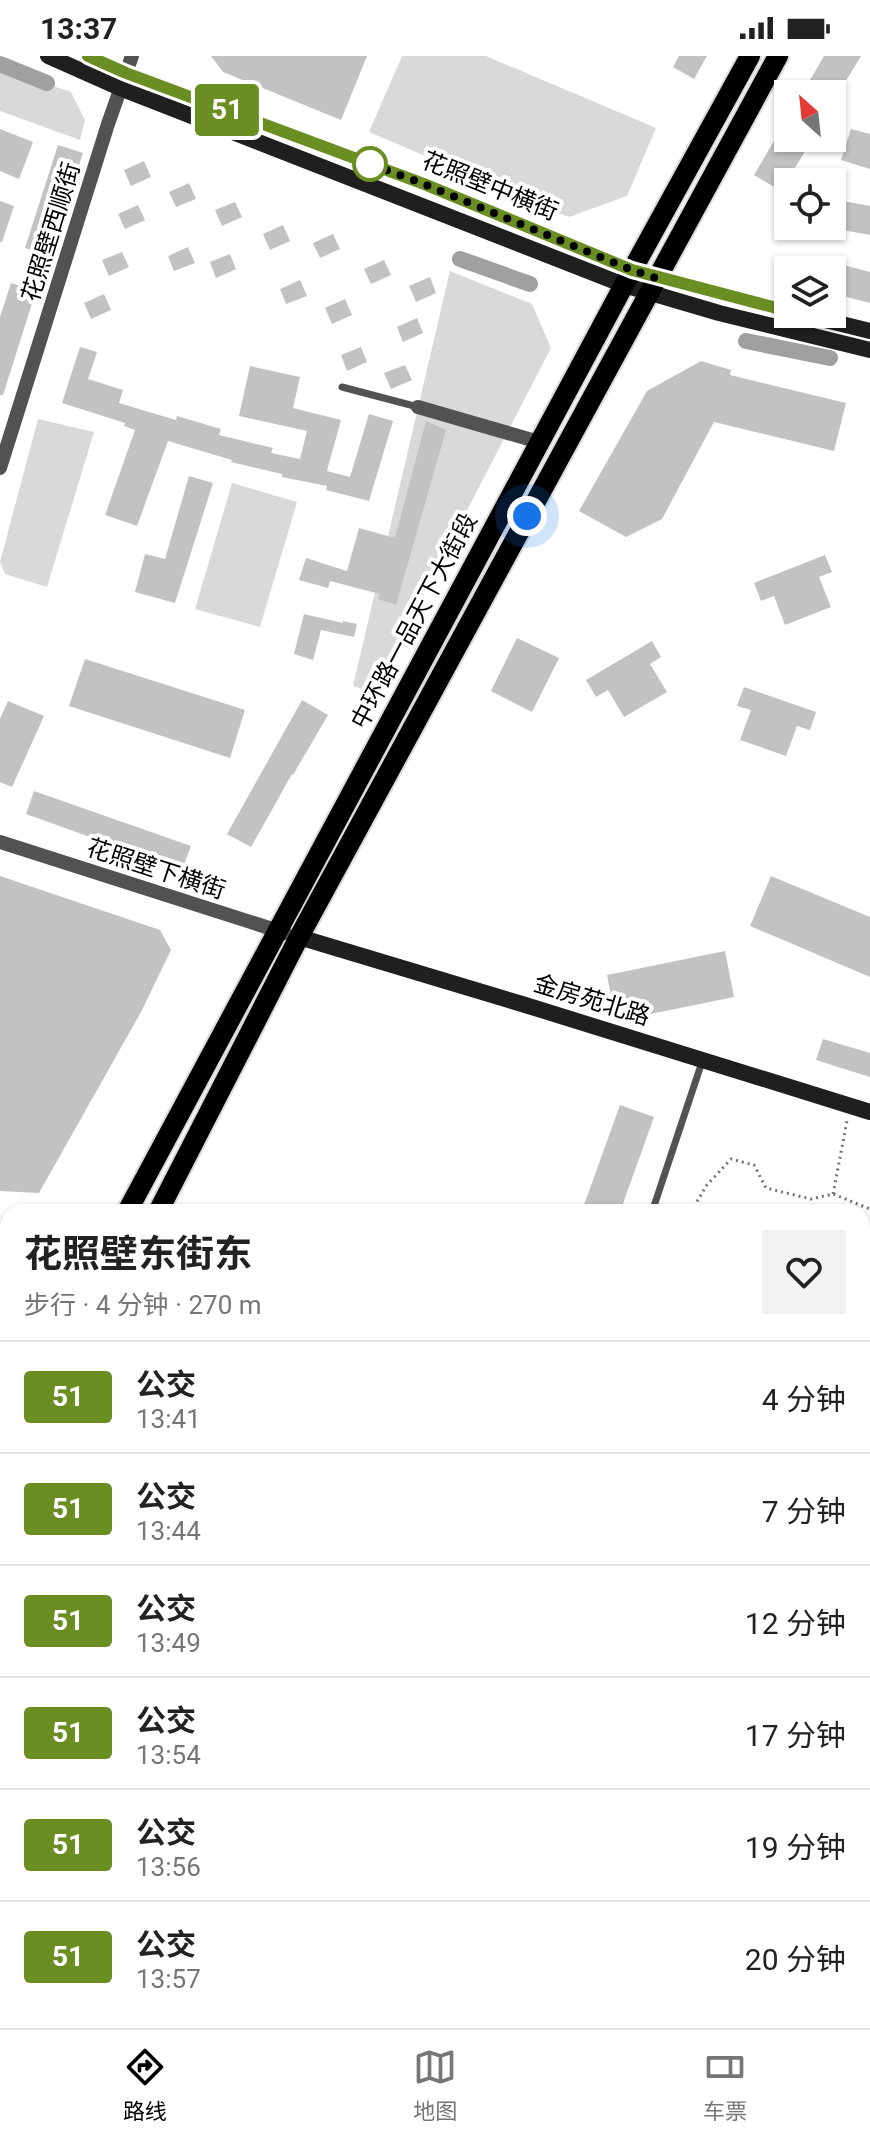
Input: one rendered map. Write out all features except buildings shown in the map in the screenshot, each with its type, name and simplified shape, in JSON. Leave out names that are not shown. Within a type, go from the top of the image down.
[{"type":"main road","name":"中环路一品天下大街段","points":[[131,1204],[539,442],[750,56]]},
{"type":"main road","name":"中环路一品天下大街段","points":[[162,1204],[299,937],[778,56]]},
{"type":"street","name":"花照壁中横街","points":[[48,56],[424,184],[628,278],[774,308]]},
{"type":"street","name":"花照壁中横街","points":[[88,56],[123,80]]},
{"type":"street","name":"花照壁西顺街","points":[[0,468],[132,56]]},
{"type":"street","name":"花照壁中横街","points":[[652,284],[719,313],[870,350]]},
{"type":"street","points":[[846,325],[870,331]]},
{"type":"street","points":[[418,407],[539,442]]},
{"type":"street","name":"花照壁下横街","points":[[0,842],[299,937]]},
{"type":"street","name":"金房苑北路","points":[[299,937],[870,1112]]},
{"type":"lane","points":[[342,387],[418,407]]},
{"type":"lane","points":[[655,1204],[703,1060]]},
{"type":"path","points":[[833,1194],[850,1105]]},
{"type":"path","points":[[696,1204],[706,1186],[731,1159],[754,1165],[766,1188],[811,1199],[833,1194],[858,1204]]},
{"type":"shaded area","points":[[402,56],[486,56],[656,128],[627,196],[569,217],[369,132]]},
{"type":"shaded area","points":[[0,68],[71,92],[85,120],[80,140],[0,111]]},
{"type":"shaded area","points":[[450,271],[532,304],[551,348],[373,692],[353,686]]},
{"type":"shaded area","points":[[38,419],[94,432],[47,587],[5,574],[0,562]]},
{"type":"shaded area","points":[[232,483],[297,502],[260,627],[195,609]]},
{"type":"waterway","points":[[0,64],[47,83]]},
{"type":"waterway","points":[[460,259],[530,284]]},
{"type":"waterway","points":[[746,341],[830,358]]},
{"type":"bus line","name":"51","points":[[88,56],[424,184],[632,270],[774,308]]},
{"type":"route","points":[[370,164],[365,162],[656,278],[527,516]]}]
